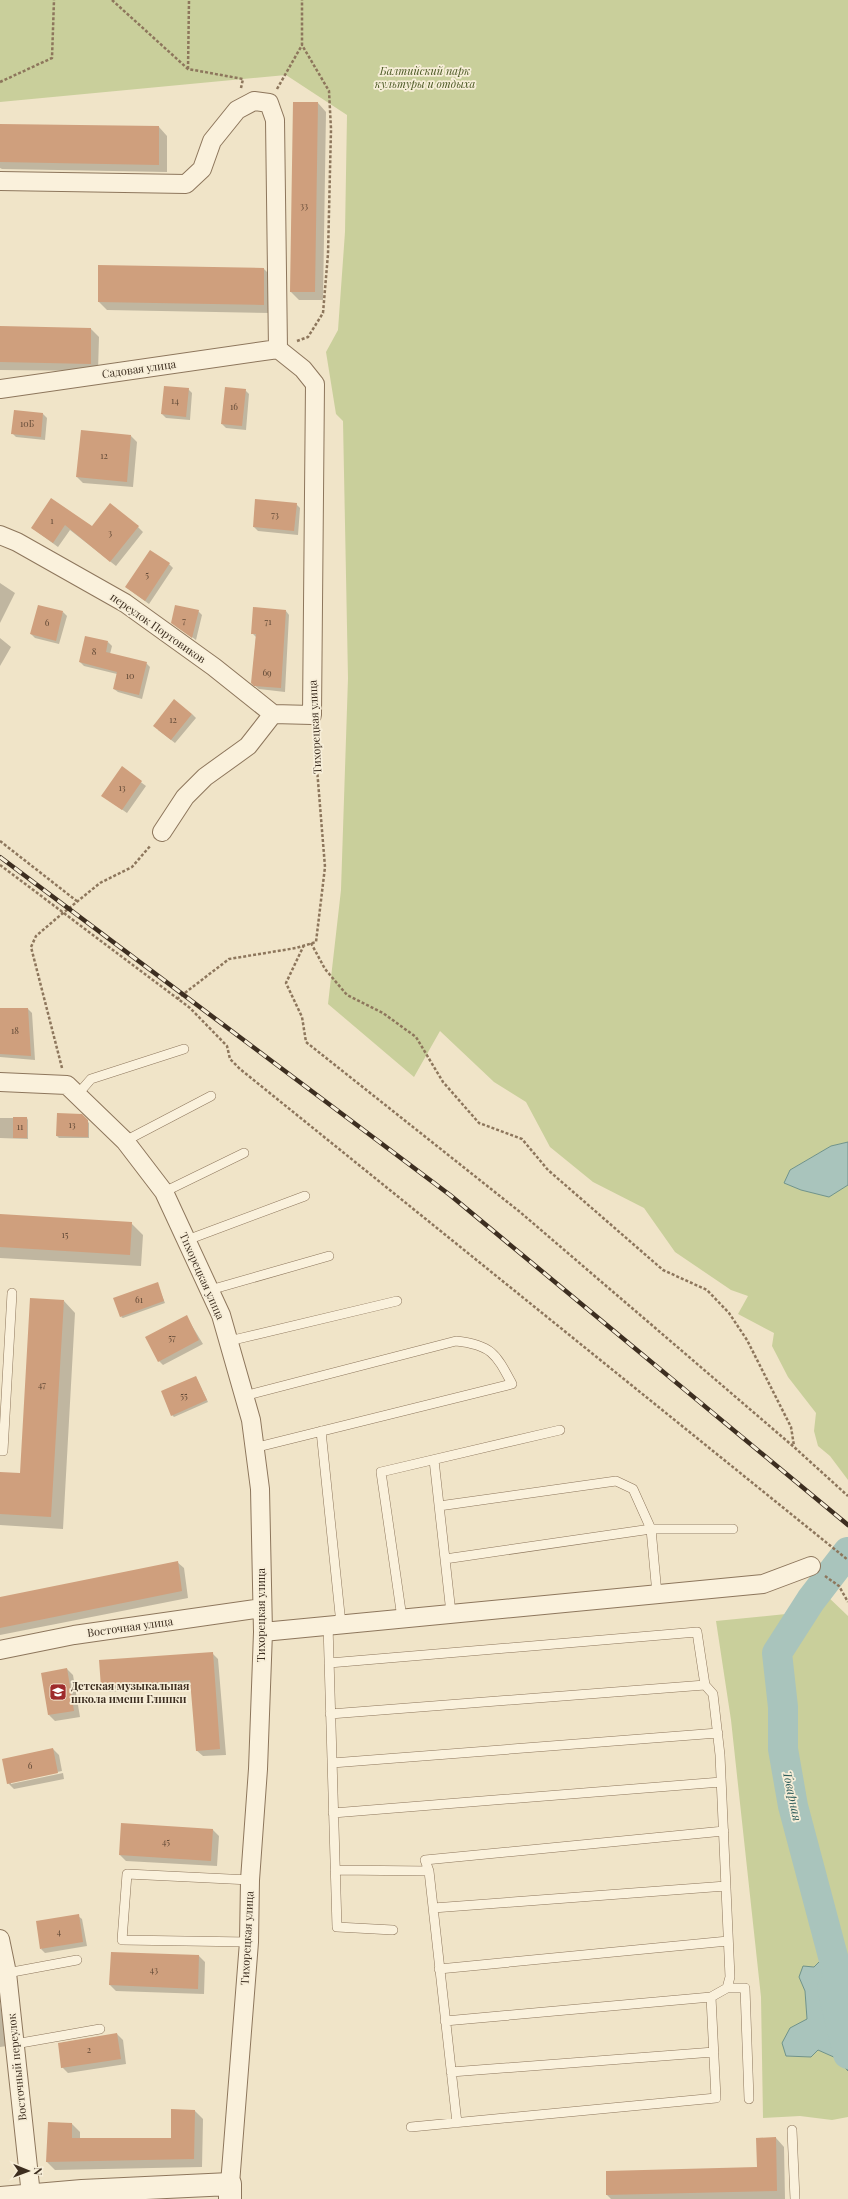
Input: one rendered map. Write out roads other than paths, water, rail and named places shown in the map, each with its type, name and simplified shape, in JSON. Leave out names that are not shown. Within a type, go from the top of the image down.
[{"type":"street","points":[[0,181],[186,184],[202,169],[212,141],[237,110],[254,101],[269,103],[275,120],[278,349]]},
{"type":"street","name":"Садовая улица","points":[[0,389],[278,349]]},
{"type":"street","name":"Тихорецкая улица","points":[[273,714],[312,715],[315,384],[303,369],[278,349]]},
{"type":"street","name":"переулок Портовиков","points":[[0,535],[17,542],[125,603],[214,667],[273,714]]},
{"type":"street","points":[[162,832],[185,797],[205,777],[248,746],[273,714]]},
{"type":"street","points":[[0,1082],[72,1090]]},
{"type":"street","name":"Тихорецкая улица","points":[[72,1090],[125,1141],[164,1192],[221,1316],[251,1420],[260,1489],[262,1632],[258,1769],[250,1880],[249,1942],[230,2191]]},
{"type":"street","points":[[262,1632],[763,1584],[815,1569]]},
{"type":"street","name":"Восточная улица","points":[[0,1650],[74,1635],[262,1608]]},
{"type":"street","name":"Восточный переулок","points":[[0,1939],[7,1974],[31,2195]]},
{"type":"street","points":[[0,2198],[31,2195],[230,2191]]},
{"type":"lane","points":[[72,1090],[91,1079],[184,1049]]},
{"type":"lane","points":[[125,1141],[211,1096]]},
{"type":"lane","points":[[164,1192],[244,1153]]},
{"type":"lane","points":[[186,1240],[305,1196]]},
{"type":"lane","points":[[210,1290],[329,1256]]},
{"type":"lane","points":[[0,1451],[3,1451],[12,1293]]},
{"type":"lane","points":[[229,1341],[397,1301]]},
{"type":"lane","points":[[244,1396],[456,1342],[477,1344],[498,1358],[512,1384],[254,1448]]},
{"type":"lane","points":[[402,1618],[381,1472],[560,1430]]},
{"type":"lane","points":[[321,1431],[334,1624],[329,1663],[337,1927],[393,1930]]},
{"type":"lane","points":[[434,1460],[451,1613]]},
{"type":"lane","points":[[439,1506],[616,1481],[633,1489],[651,1529],[657,1594]]},
{"type":"lane","points":[[445,1559],[651,1529],[733,1529]]},
{"type":"lane","points":[[329,1663],[697,1632],[705,1685],[713,1694],[718,1733],[730,1977],[727,1988]]},
{"type":"lane","points":[[330,1714],[705,1685]]},
{"type":"lane","points":[[332,1762],[718,1733]]},
{"type":"lane","points":[[333,1814],[721,1782]]},
{"type":"lane","points":[[457,2123],[433,1908],[425,1860],[724,1831]]},
{"type":"lane","points":[[335,1870],[428,1871]]},
{"type":"lane","points":[[249,1942],[122,1940],[127,1874],[250,1880]]},
{"type":"lane","points":[[433,1908],[726,1886]]},
{"type":"lane","points":[[439,1969],[728,1941]]},
{"type":"lane","points":[[7,1974],[77,1960]]},
{"type":"lane","points":[[446,2021],[712,1997],[727,1988],[745,1988],[749,2099]]},
{"type":"lane","points":[[411,2127],[716,2098],[712,1997]]},
{"type":"lane","points":[[15,2044],[100,2029]]},
{"type":"lane","points":[[451,2072],[714,2052]]},
{"type":"lane","points":[[792,2130],[795,2199]]},
{"type":"water","points":[[848,1142],[848,1185],[829,1197],[801,1190],[784,1183],[790,1170],[831,1146]]},
{"type":"water","points":[[824,1957],[839,1979],[839,1994],[847,2011],[845,2028],[848,2037],[848,2071],[836,2058],[818,2050],[811,2057],[786,2056],[782,2043],[790,2028],[807,2019],[805,1991],[799,1977],[803,1966],[814,1967]]},
{"type":"waterway","name":"Товарная","points":[[848,1552],[811,1600],[777,1653],[783,1707],[783,1749],[793,1806],[839,1979],[832,1988],[848,2054]]},
{"type":"railway","points":[[0,857],[450,1195],[848,1525]]},
{"type":"place","name":"Детская музыкальная школа имени Глинки","points":[[58,1692]]},
{"type":"park label","name":"Балтийский парк культуры и отдыха","points":[[425,77]]}]
